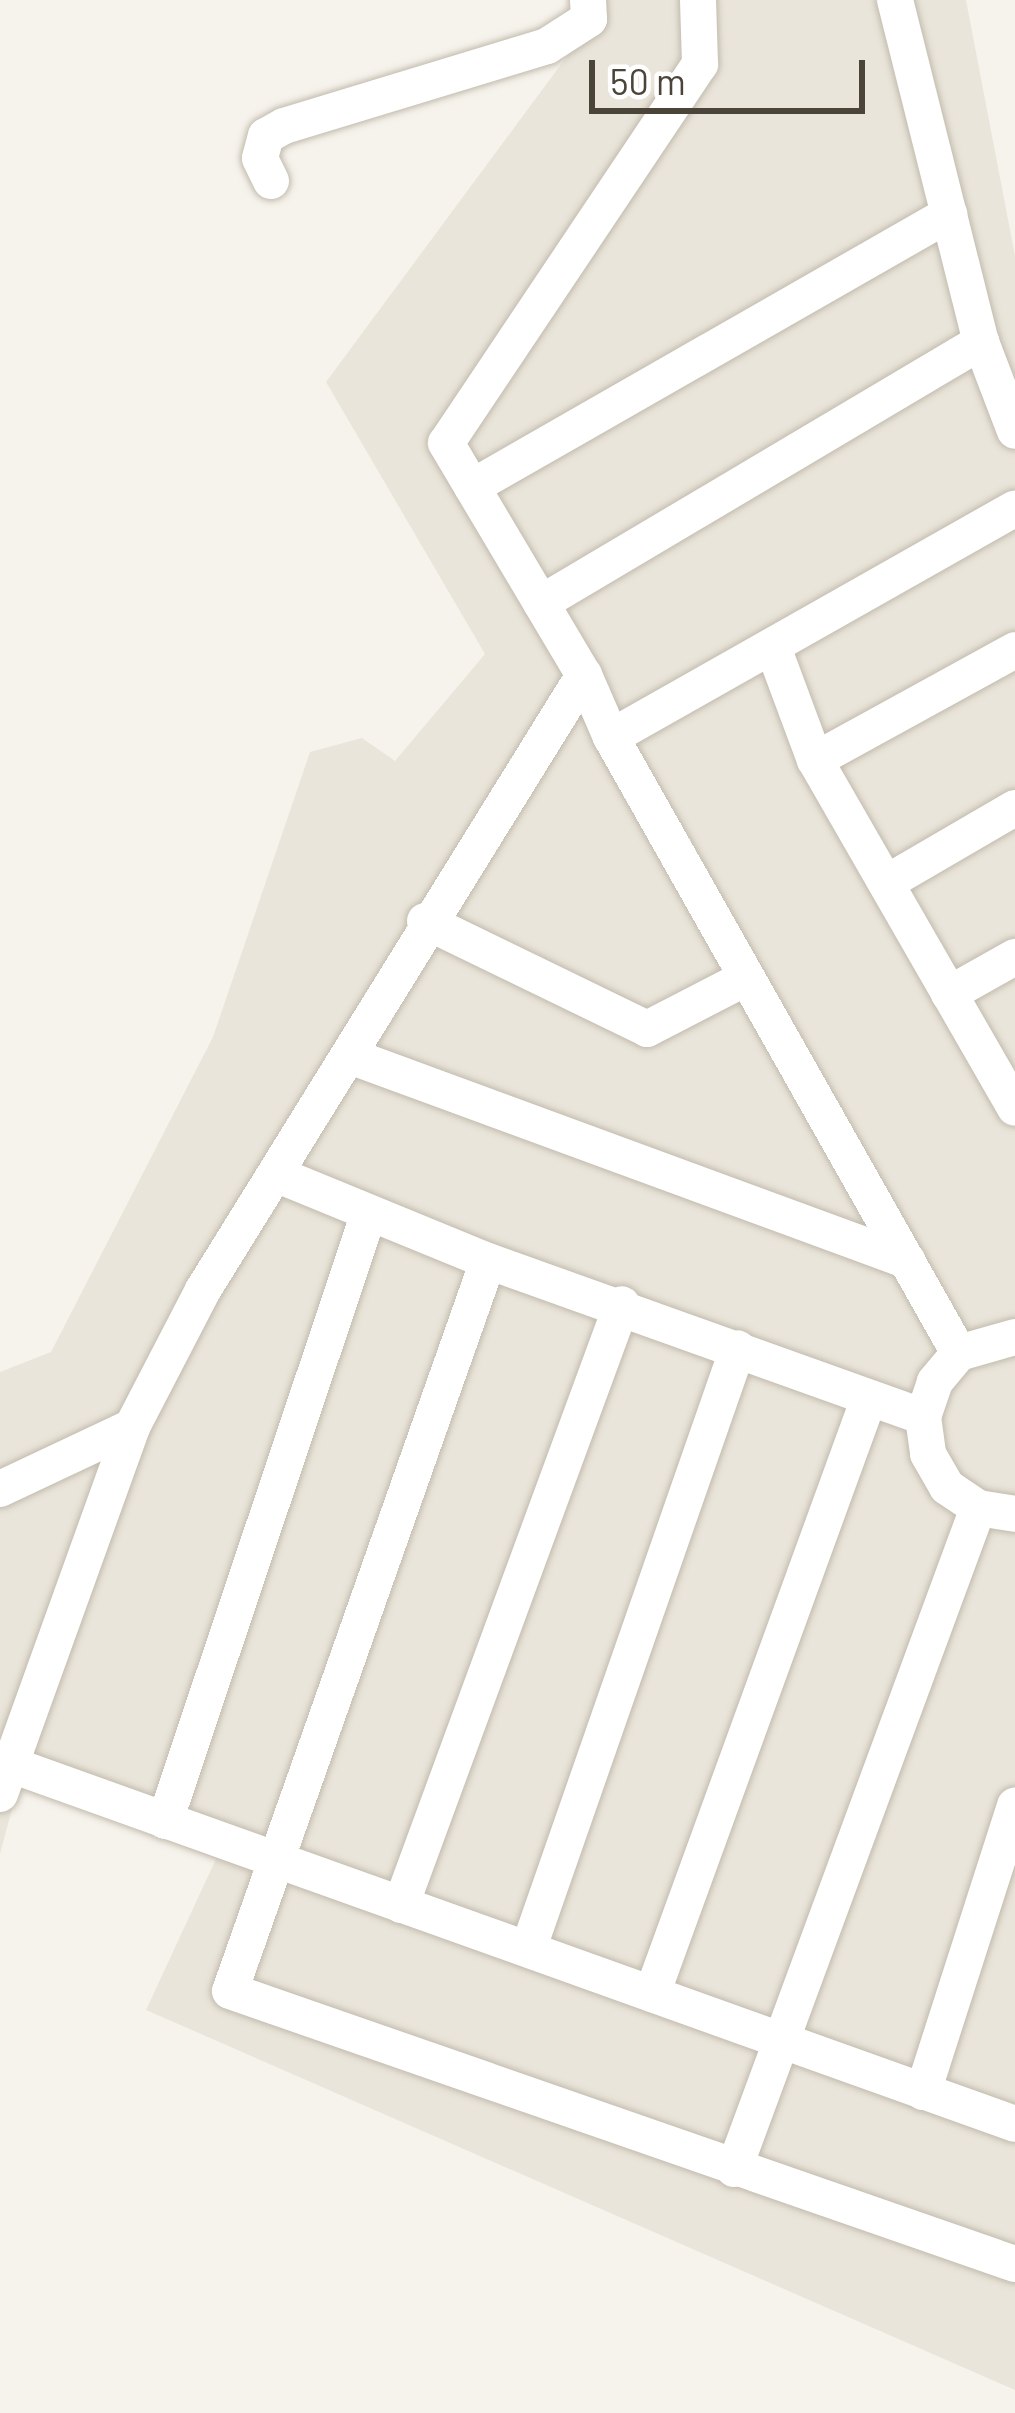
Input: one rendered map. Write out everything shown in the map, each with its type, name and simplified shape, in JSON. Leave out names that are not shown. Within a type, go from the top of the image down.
[{"type":"street","points":[[271,181],[260,158],[266,136],[284,126],[547,46],[589,19],[588,0]]},
{"type":"street","points":[[698,0],[700,64],[446,443],[584,675],[611,737],[959,1353]]},
{"type":"street","points":[[895,0],[981,342],[1015,431]]},
{"type":"street","points":[[472,487],[949,214]]},
{"type":"street","points":[[541,603],[981,342]]},
{"type":"street","points":[[611,737],[774,650],[1015,508]]},
{"type":"street","points":[[774,650],[815,760],[1015,1108]]},
{"type":"street","points":[[815,760],[1015,650]]},
{"type":"street","points":[[584,675],[425,921],[350,1056],[203,1290],[132,1427],[4,1779],[165,1820],[1015,2125]]},
{"type":"street","points":[[886,883],[1015,808]]},
{"type":"street","points":[[425,921],[646,1029],[746,978]]},
{"type":"street","points":[[949,994],[1015,957]]},
{"type":"street","points":[[350,1056],[908,1261]]},
{"type":"street","points":[[278,1175],[488,1261],[622,1304],[923,1417]]},
{"type":"street","points":[[165,1820],[368,1213]]},
{"type":"street","points":[[488,1261],[281,1862],[230,1991],[1015,2264]]},
{"type":"street","points":[[401,1905],[622,1304]]},
{"type":"street","points":[[1015,1336],[959,1353],[934,1382],[923,1417],[928,1454],[947,1486],[978,1508],[1015,1514]]},
{"type":"street","points":[[529,1948],[738,1348]]},
{"type":"street","points":[[652,1994],[869,1398]]},
{"type":"street","points":[[0,1489],[132,1427]]},
{"type":"street","points":[[734,2169],[978,1508]]},
{"type":"street","points":[[922,2092],[1015,1805]]},
{"type":"shaded area","points":[[581,0],[966,0],[1015,256],[1015,2390],[146,2010],[216,1859],[19,1783],[0,1854],[0,1372],[51,1352],[213,1037],[310,752],[362,738],[395,761],[485,654],[326,382],[582,36]]}]
